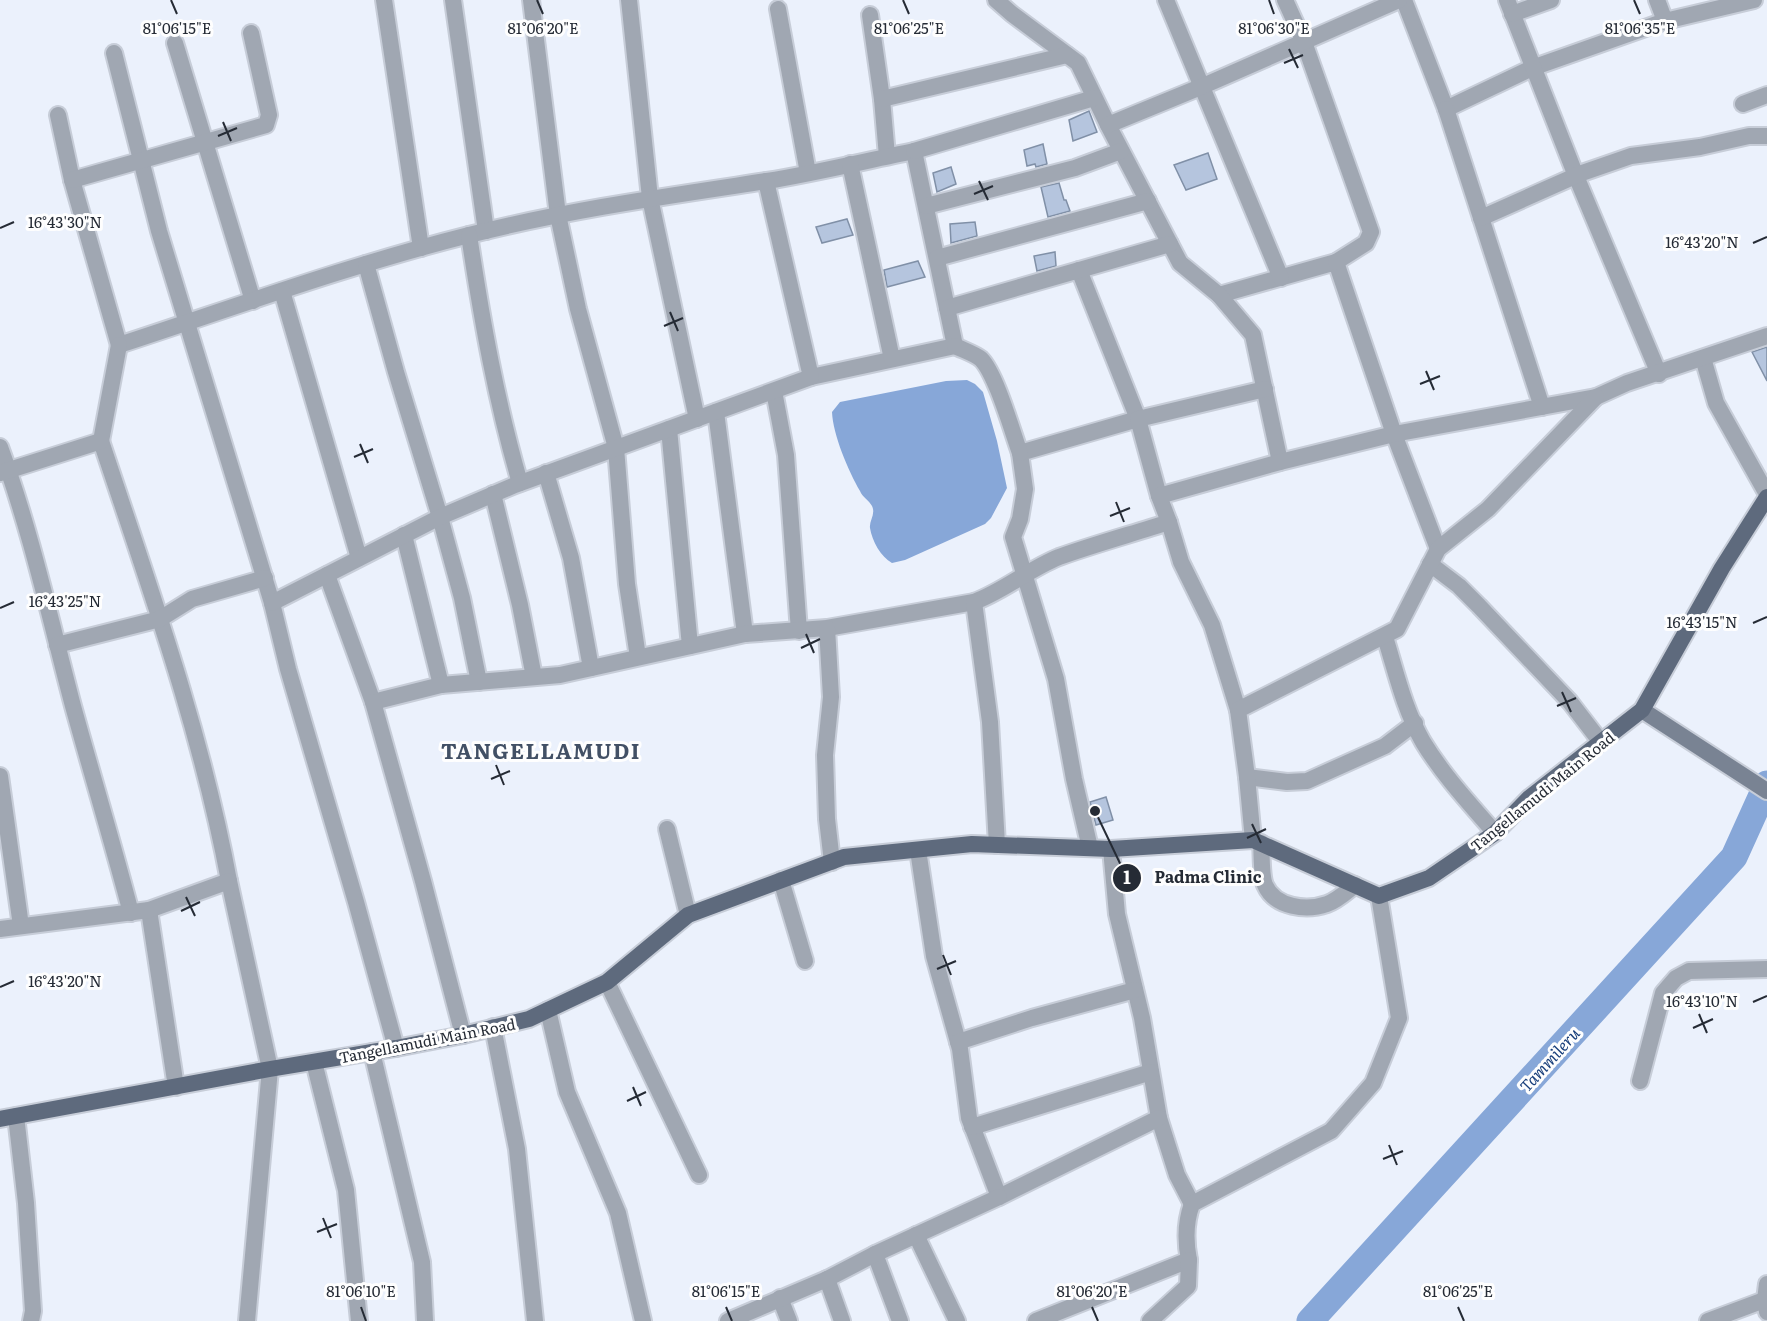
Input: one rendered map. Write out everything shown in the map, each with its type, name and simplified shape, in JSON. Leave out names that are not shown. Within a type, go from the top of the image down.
[{"type":"main road","points":[[1767,496],[1722,568],[1642,710],[1767,791]]},
{"type":"main road","name":"Tangellamudi Main Road","points":[[8,1117],[270,1068],[396,1048],[529,1019],[607,982],[688,915],[844,857],[972,844],[1112,849],[1257,841],[1379,896],[1429,878],[1495,833],[1529,798],[1642,710]]},
{"type":"street","points":[[384,0],[421,248]]},
{"type":"street","points":[[453,0],[486,231]]},
{"type":"street","points":[[531,0],[558,215],[578,309],[616,448],[627,584],[639,657]]},
{"type":"street","points":[[628,0],[650,198],[697,419]]},
{"type":"street","points":[[996,0],[1012,15],[1078,63],[1121,151],[1180,262],[1219,295],[1253,335],[1280,462]]},
{"type":"street","points":[[1166,0],[1281,278]]},
{"type":"street","points":[[1219,295],[1336,262],[1366,243],[1371,232],[1304,42],[1285,0]]},
{"type":"street","points":[[1108,125],[1399,0]]},
{"type":"street","points":[[1404,0],[1446,109],[1542,407]]},
{"type":"street","points":[[1551,0],[1509,7],[1575,176],[1659,374]]},
{"type":"street","points":[[1657,0],[1665,21]]},
{"type":"street","points":[[1446,109],[1532,68],[1723,3],[1754,0]]},
{"type":"street","points":[[778,9],[808,172]]},
{"type":"street","points":[[870,15],[882,99],[887,156]]},
{"type":"street","points":[[72,180],[266,124],[269,119],[251,33]]},
{"type":"street","points":[[175,43],[253,301]]},
{"type":"street","points":[[114,53],[159,231],[273,603],[288,669],[396,1048]]},
{"type":"street","points":[[882,99],[1067,55]]},
{"type":"street","points":[[1743,104],[1767,95]]},
{"type":"street","points":[[119,345],[366,264],[469,235],[558,215],[650,198],[766,181],[914,151],[1095,98]]},
{"type":"street","points":[[58,115],[72,180],[119,345],[101,441],[160,619],[217,814],[229,881],[270,1068],[247,1321]]},
{"type":"street","points":[[1481,218],[1575,176],[1631,156],[1700,147],[1749,136],[1767,136]]},
{"type":"street","points":[[914,151],[956,346]]},
{"type":"street","points":[[926,207],[1075,168],[1121,151]]},
{"type":"street","points":[[850,164],[892,359]]},
{"type":"street","points":[[766,181],[811,377]]},
{"type":"street","points":[[937,258],[1148,201]]},
{"type":"street","points":[[469,235],[482,320],[502,419],[520,483]]},
{"type":"street","points":[[947,308],[1170,244]]},
{"type":"street","points":[[1336,262],[1394,434],[1438,549]]},
{"type":"street","points":[[366,264],[440,516],[462,598],[479,681]]},
{"type":"street","points":[[1079,270],[1138,419],[1159,496],[1181,562],[1212,625],[1238,710],[1265,885],[1288,907],[1326,905],[1338,899],[1354,885]]},
{"type":"street","points":[[282,291],[359,558]]},
{"type":"street","points":[[1159,496],[1280,462],[1394,434],[1596,397],[1627,383],[1767,336]]},
{"type":"street","points":[[273,603],[440,516],[546,473],[811,377],[956,346],[981,359],[988,369],[1020,453],[1025,489],[1020,519],[1013,537],[1056,679],[1074,779],[1090,848]]},
{"type":"street","points":[[1703,358],[1716,403],[1767,496]]},
{"type":"street","points":[[1020,453],[1138,419],[1265,389]]},
{"type":"street","points":[[774,391],[786,455],[799,631]]},
{"type":"street","points":[[1238,710],[1397,629],[1438,549],[1488,509],[1596,397]]},
{"type":"street","points":[[716,412],[744,634]]},
{"type":"street","points":[[669,429],[690,646]]},
{"type":"street","points":[[4,471],[101,441]]},
{"type":"street","points":[[0,447],[4,471],[31,542],[131,913]]},
{"type":"street","points":[[546,473],[571,558],[591,668]]},
{"type":"street","points":[[493,494],[520,605],[534,677]]},
{"type":"street","points":[[373,702],[441,685],[560,675],[744,634],[827,628],[974,602],[994,595],[1025,574],[1058,558],[1169,522]]},
{"type":"street","points":[[404,535],[441,685]]},
{"type":"street","points":[[1430,564],[1459,586],[1479,606],[1570,702],[1600,741]]},
{"type":"street","points":[[327,575],[373,702],[423,880],[463,1035]]},
{"type":"street","points":[[57,645],[160,619],[192,599],[264,578]]},
{"type":"street","points":[[974,602],[990,722],[997,845]]},
{"type":"street","points":[[827,628],[831,697],[825,754],[827,819],[832,862]]},
{"type":"street","points":[[1385,637],[1403,698],[1423,742],[1461,795],[1495,833]]},
{"type":"street","points":[[1247,777],[1287,782],[1307,781],[1385,746],[1415,723]]},
{"type":"street","points":[[0,776],[21,926]]},
{"type":"street","points":[[667,829],[688,915]]},
{"type":"street","points":[[1112,849],[1117,914],[1135,990],[1159,1118],[1177,1175],[1192,1204]]},
{"type":"street","points":[[918,850],[934,956],[958,1042],[969,1118],[999,1197]]},
{"type":"street","points":[[781,880],[805,961]]},
{"type":"street","points":[[0,929],[149,910],[229,881]]},
{"type":"street","points":[[1150,1321],[1188,1286],[1189,1260],[1185,1240],[1187,1217],[1192,1204],[1331,1131],[1373,1083],[1400,1018],[1379,896]]},
{"type":"street","points":[[149,910],[176,1087]]},
{"type":"street","points":[[1640,1081],[1663,993],[1676,978],[1689,971],[1767,969]]},
{"type":"street","points":[[607,982],[699,1175]]},
{"type":"street","points":[[958,1042],[1032,1018],[1135,990]]},
{"type":"street","points":[[548,1010],[567,1092],[618,1213],[643,1321]]},
{"type":"street","points":[[493,1027],[517,1149],[535,1321]]},
{"type":"street","points":[[372,1052],[422,1262],[425,1321]]},
{"type":"street","points":[[314,1062],[346,1190],[359,1321]]},
{"type":"street","points":[[972,1127],[1151,1072]]},
{"type":"street","points":[[8,1117],[26,1203],[32,1321]]},
{"type":"street","points":[[732,1320],[827,1279],[1159,1118]]},
{"type":"street","points":[[916,1235],[957,1321]]},
{"type":"street","points":[[875,1254],[900,1321]]},
{"type":"street","points":[[1036,1321],[1189,1260]]},
{"type":"street","points":[[827,1279],[842,1321]]},
{"type":"street","points":[[780,1298],[789,1321]]},
{"type":"street","points":[[1714,1320],[1766,1299]]},
{"type":"water","points":[[967,380],[983,392],[1007,488],[991,518],[985,524],[905,560],[892,563],[881,553],[871,533],[873,509],[861,493],[846,463],[838,442],[832,412],[840,402],[946,381]]},
{"type":"building","points":[[1089,111],[1097,132],[1073,141],[1069,120]]},
{"type":"building","points":[[1043,144],[1047,164],[1036,167],[1035,164],[1027,166],[1024,150]]},
{"type":"building","points":[[1208,153],[1217,179],[1186,190],[1174,165]]},
{"type":"building","points":[[951,167],[956,184],[937,192],[933,173]]},
{"type":"building","points":[[1059,183],[1070,211],[1048,217],[1041,187]]},
{"type":"building","points":[[847,219],[853,235],[822,243],[816,227]]},
{"type":"building","points":[[975,222],[977,236],[951,243],[950,224]]},
{"type":"building","points":[[1055,252],[1056,266],[1037,271],[1034,256]]},
{"type":"building","points":[[918,261],[925,277],[887,287],[884,270]]},
{"type":"building","points":[[1767,347],[1767,381],[1752,352]]},
{"type":"building","points":[[1106,797],[1113,820],[1096,825],[1090,802]]},
{"type":"waterway","name":"Tammileru","points":[[1310,1321],[1734,857],[1767,784]]},
{"type":"place","name":"Padma Clinic","points":[[1095,811]]},
{"type":"district","name":"TANGELLAMUDI","points":[[541,749]]}]
